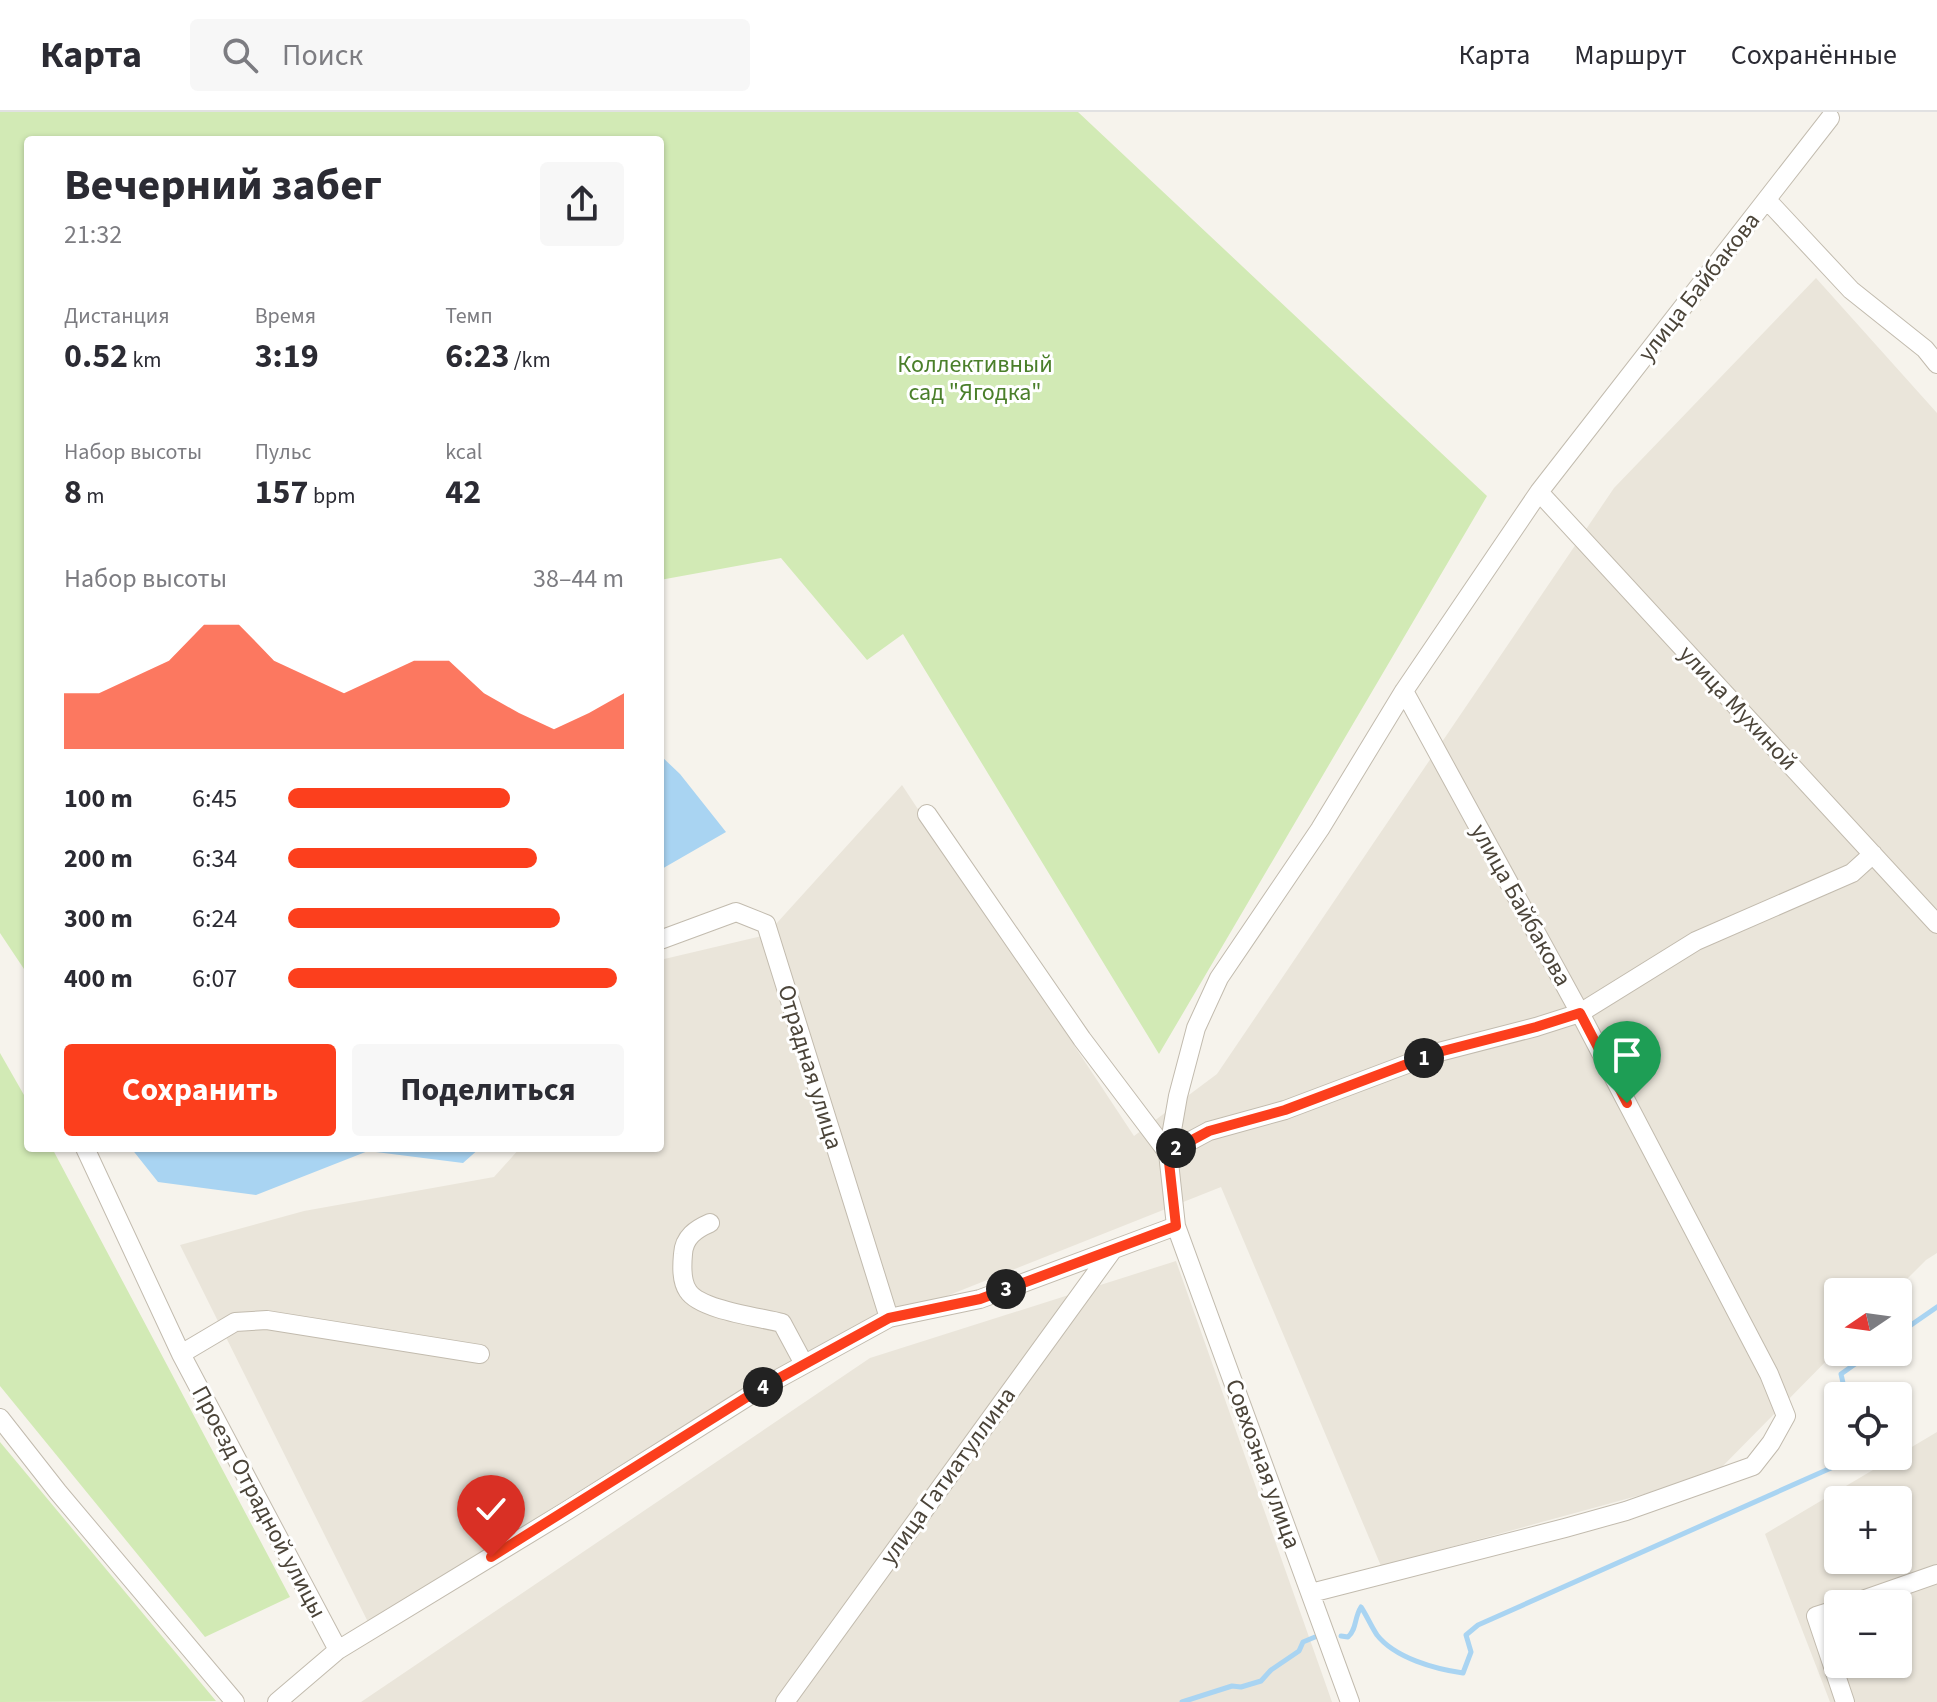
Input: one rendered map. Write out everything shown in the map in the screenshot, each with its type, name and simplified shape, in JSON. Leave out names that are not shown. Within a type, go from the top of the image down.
[{"type":"street","name":"улица Байбакова","points":[[1176,1226],[1168,1153],[1178,1096],[1196,1028],[1219,978],[1320,829],[1404,691],[1539,492],[1830,118]]},
{"type":"street","points":[[1767,200],[1851,290],[1925,349],[1937,364]]},
{"type":"street","name":"улица Мухиной","points":[[1539,492],[1937,924]]},
{"type":"street","name":"улица Байбакова","points":[[1311,1593],[1626,1511],[1753,1466],[1786,1416],[1769,1374],[1580,1013],[1404,691]]},
{"type":"street","points":[[927,814],[1082,1039],[1168,1153],[1209,1131],[1285,1110],[1439,1052],[1580,1013],[1696,941],[1852,873],[1873,854]]},
{"type":"street","name":"Отрадная улица","points":[[664,939],[736,912],[766,924],[889,1318]]},
{"type":"street","name":"Проезд Отрадной улицы","points":[[87,1152],[181,1354],[338,1650]]},
{"type":"street","points":[[710,1223],[694,1229],[683,1247],[686,1289],[700,1303],[782,1323],[804,1364]]},
{"type":"street","points":[[277,1702],[338,1650],[763,1387],[889,1318],[980,1299],[1176,1226]]},
{"type":"street","name":"Совхозная улица","points":[[1176,1226],[1350,1702]]},
{"type":"street","name":"улица Гатиатуллина","points":[[785,1702],[1112,1251]]},
{"type":"street","points":[[181,1354],[235,1322],[267,1320],[480,1354]]},
{"type":"street","points":[[0,1418],[58,1492],[235,1702]]},
{"type":"street","points":[[1891,1590],[1937,1574]]},
{"type":"street","points":[[1824,1613],[1816,1616],[1824,1640]]},
{"type":"street","points":[[1837,1678],[1845,1702]]},
{"type":"shaded area","points":[[1816,278],[1937,413],[1937,1253],[1908,1278],[1824,1278],[1824,1363],[1714,1475],[1381,1566],[1221,1187],[801,1354],[643,1460],[369,1624],[180,1245],[304,1211],[494,1177],[516,1152],[664,1152],[664,959],[766,935],[902,785],[1134,1136],[1217,1074],[1614,488]]},
{"type":"shaded area","points":[[1176,1261],[1332,1702],[361,1702],[870,1358]]},
{"type":"shaded area","points":[[1937,1432],[1937,1702],[1830,1702],[1765,1534],[1824,1499],[1824,1574],[1912,1574],[1912,1486],[1846,1486],[1873,1470],[1912,1470],[1912,1447]]},
{"type":"green space","name":"Коллективный сад \"Ягодка\"","points":[[0,112],[1078,112],[1487,496],[1159,1054],[903,634],[867,660],[781,558],[664,579],[664,136],[24,136],[24,969],[0,933]]},
{"type":"green space","points":[[0,1053],[24,1095],[24,1152],[54,1152],[290,1597],[205,1637],[0,1386]]},
{"type":"green space","points":[[0,1442],[216,1701],[0,1702]]},
{"type":"water","points":[[664,759],[680,774],[726,832],[664,868]]},
{"type":"water","points":[[134,1152],[365,1152],[256,1195],[158,1182]]},
{"type":"water","points":[[376,1152],[475,1152],[463,1163]]},
{"type":"waterway","points":[[1912,1324],[1937,1307]]},
{"type":"waterway","points":[[1843,1382],[1841,1374],[1852,1366]]},
{"type":"waterway","points":[[1341,1636],[1351,1634],[1361,1607],[1377,1635],[1394,1650],[1428,1665],[1463,1673],[1471,1652],[1466,1635],[1478,1625],[1827,1470]]},
{"type":"waterway","points":[[1182,1702],[1232,1686],[1241,1687],[1261,1681],[1271,1670],[1299,1651],[1303,1642],[1315,1637]]},
{"type":"route","points":[[491,1557],[763,1387],[889,1318],[980,1299],[1176,1226],[1168,1153],[1209,1131],[1285,1110],[1439,1052],[1580,1013],[1627,1103]]}]
